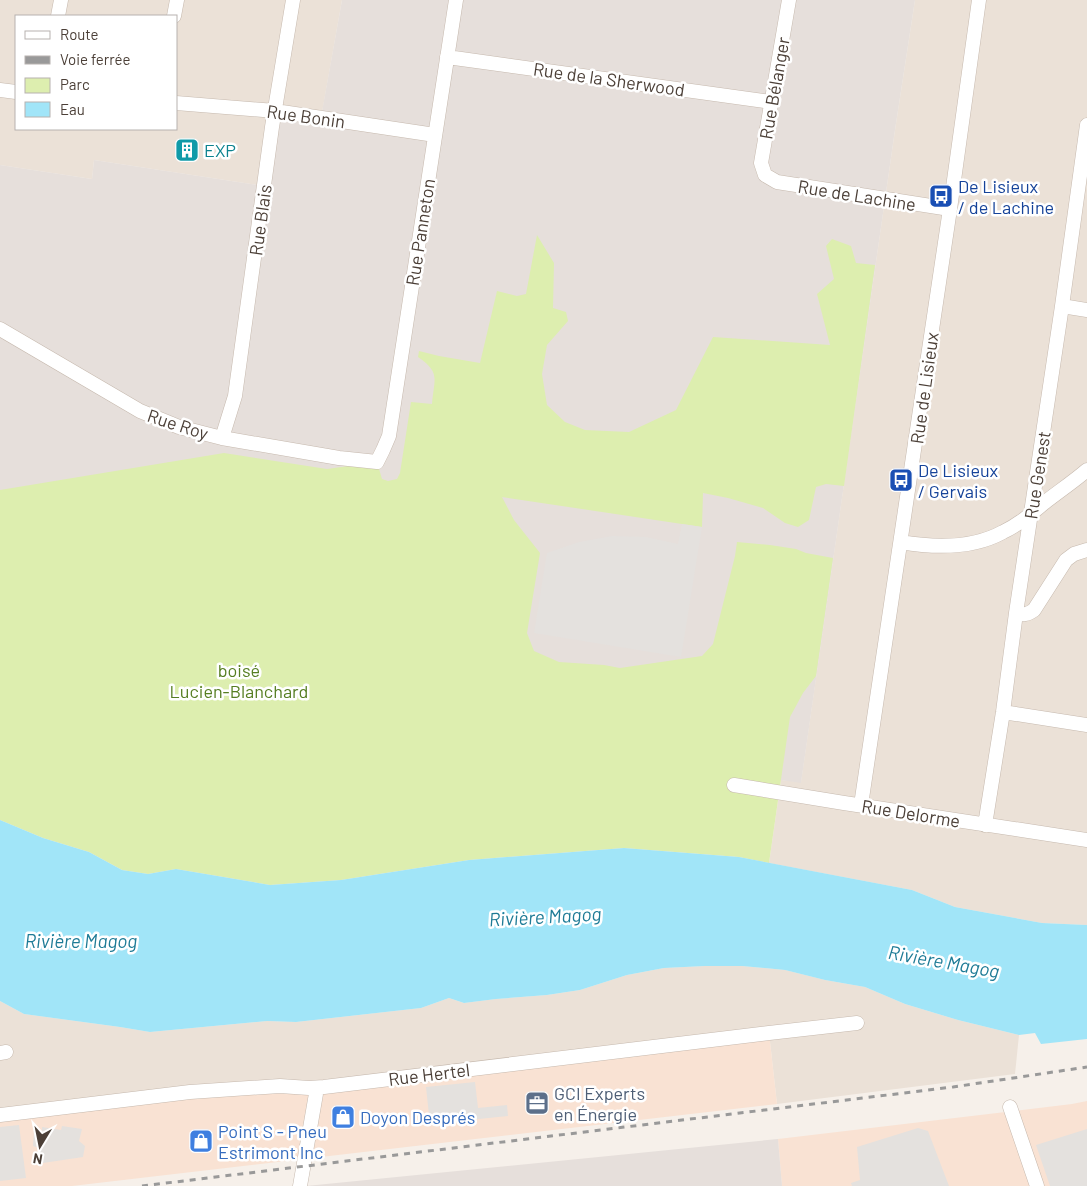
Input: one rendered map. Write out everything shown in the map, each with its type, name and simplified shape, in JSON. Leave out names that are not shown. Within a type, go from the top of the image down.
[{"type":"street","points":[[58,15],[60,0]]},
{"type":"street","points":[[174,15],[177,0]]},
{"type":"street","name":"Rue Blais","points":[[222,438],[235,396],[275,111],[293,0]]},
{"type":"street","name":"Rue Panneton","points":[[377,462],[389,436],[456,0]]},
{"type":"street","name":"Rue Bélanger","points":[[765,175],[761,163],[789,0]]},
{"type":"street","name":"Rue de Lisieux","points":[[861,805],[950,210],[979,0]]},
{"type":"street","name":"Rue de la Sherwood","points":[[447,57],[772,102]]},
{"type":"street","points":[[0,90],[15,92]]},
{"type":"street","name":"Rue Bonin","points":[[178,103],[275,111],[434,135]]},
{"type":"street","name":"Rue Genest","points":[[985,825],[1003,712],[1087,125]]},
{"type":"street","name":"Rue de Lachine","points":[[765,175],[778,182],[950,210]]},
{"type":"street","points":[[1062,306],[1087,310]]},
{"type":"street","name":"Rue Roy","points":[[0,329],[140,411],[179,427],[222,438],[339,458],[377,462]]},
{"type":"street","points":[[901,542],[950,546],[969,544],[1001,533],[1015,526],[1087,470]]},
{"type":"street","points":[[1016,614],[1024,615],[1034,610],[1066,560],[1074,554],[1087,550]]},
{"type":"street","points":[[1003,712],[1087,725]]},
{"type":"street","name":"Rue Delorme","points":[[734,785],[1087,840]]},
{"type":"street","name":"Rue Hertel","points":[[0,1115],[190,1092],[280,1086],[317,1088],[769,1032],[857,1023]]},
{"type":"street","points":[[300,1186],[317,1088]]},
{"type":"street","points":[[1010,1107],[1036,1186]]},
{"type":"shaded area","points":[[0,0],[342,0],[321,118],[265,186],[94,160],[92,179],[0,165]]},
{"type":"shaded area","points":[[342,0],[915,0],[801,783],[463,733],[0,516],[0,165],[92,179],[94,160],[265,186],[275,111],[321,117]]},
{"type":"shaded area","points":[[915,0],[1087,0],[1087,925],[1042,923],[955,907],[912,890],[769,863],[781,780],[801,782]]},
{"type":"shaded area","points":[[682,524],[702,527],[681,657],[534,633],[547,553],[579,542],[612,536],[646,537],[678,544]]},
{"type":"shaded area","points":[[742,966],[785,970],[865,987],[905,1004],[958,1020],[1019,1035],[1015,1074],[777,1104],[769,1033],[0,1115],[0,1001],[24,1014],[150,1032],[267,1021],[296,1022],[421,1008],[449,998],[464,1003],[547,995],[580,990],[627,975],[664,968]]},
{"type":"shaded area","points":[[769,1033],[777,1104],[72,1186],[0,1186],[0,1115]]},
{"type":"shaded area","points":[[475,1082],[478,1108],[507,1105],[508,1116],[430,1124],[426,1087]]},
{"type":"shaded area","points":[[1087,1101],[1087,1186],[782,1186],[778,1139]]},
{"type":"shaded area","points":[[19,1125],[26,1178],[0,1181],[0,1127]]},
{"type":"shaded area","points":[[62,1126],[82,1129],[79,1141],[85,1146],[83,1157],[43,1163],[38,1161],[39,1148],[33,1146],[34,1130],[42,1131],[42,1127],[61,1130]]},
{"type":"shaded area","points":[[918,1128],[928,1131],[949,1186],[852,1186],[851,1183],[860,1180],[857,1147]]},
{"type":"shaded area","points":[[1087,1129],[1087,1186],[1050,1186],[1036,1145]]},
{"type":"shaded area","points":[[778,1139],[782,1186],[306,1186]]},
{"type":"green space","name":"boisé Lucien-Blanchard","points":[[537,235],[554,263],[553,308],[566,312],[568,321],[547,345],[542,374],[547,405],[565,422],[585,430],[629,432],[676,410],[713,337],[830,345],[817,294],[834,279],[826,246],[832,239],[851,246],[856,263],[875,265],[844,486],[826,484],[816,487],[809,520],[798,527],[785,523],[763,508],[703,493],[702,527],[502,497],[514,520],[540,553],[527,633],[534,651],[559,662],[620,668],[702,656],[713,644],[737,542],[796,549],[806,553],[833,558],[816,676],[803,693],[790,717],[769,863],[739,857],[624,848],[469,860],[341,880],[270,885],[176,869],[148,874],[122,870],[89,852],[43,838],[0,820],[0,490],[224,453],[327,469],[377,462],[382,479],[388,481],[397,479],[400,473],[411,402],[432,404],[435,382],[433,372],[418,357],[419,351],[480,363],[497,291],[517,296],[526,294]]},
{"type":"water","name":"Rivière Magog","points":[[0,820],[43,838],[89,852],[122,870],[148,874],[176,869],[270,885],[341,880],[469,860],[624,848],[739,857],[912,890],[955,907],[1042,923],[1087,925],[1087,1039],[1041,1044],[1035,1033],[1019,1035],[958,1020],[905,1004],[865,987],[785,970],[742,966],[664,968],[627,975],[580,990],[547,995],[464,1003],[449,998],[421,1008],[296,1022],[267,1021],[150,1032],[24,1014],[0,1001]]},
{"type":"railway","points":[[142,1186],[953,1087],[1087,1067]]},
{"type":"place","name":"EXP","points":[[187,150]]},
{"type":"place","name":"De Lisieux / de Lachine","points":[[941,196]]},
{"type":"place","name":"De Lisieux / Gervais","points":[[901,480]]},
{"type":"place","name":"GCI Experts en Énergie","points":[[537,1103]]},
{"type":"place","name":"Doyon Després","points":[[343,1117]]},
{"type":"place","name":"Point S - Pneu Estrimont Inc","points":[[201,1141]]}]
